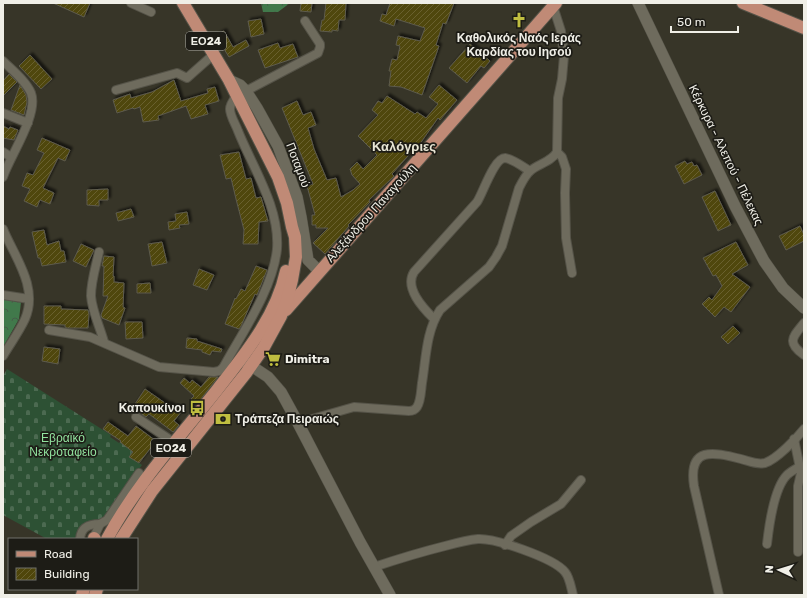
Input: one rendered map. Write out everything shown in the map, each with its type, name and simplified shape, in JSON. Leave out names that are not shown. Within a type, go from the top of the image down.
[{"type":"main road","name":"ΕΟ24","points":[[121,538],[152,491],[252,366],[281,316],[290,289],[296,257],[295,237],[287,203],[278,177],[241,93],[229,80],[183,3]]},
{"type":"main road","points":[[743,3],[804,28]]},
{"type":"main road","name":"Αλεξάνδρου Παναγούλη","points":[[281,316],[554,5]]},
{"type":"main road","name":"ΕΟ24","points":[[108,538],[130,493],[175,443],[226,371],[240,360],[268,319],[280,292],[287,268],[289,241],[292,227]]},
{"type":"street","points":[[131,3],[151,12]]},
{"type":"street","name":"Κέρκυρα - Αλεπού - Πέλεκας","points":[[638,3],[735,206],[764,261],[783,288],[804,308]]},
{"type":"street","points":[[298,423],[354,407],[400,411],[414,410],[420,399],[434,319],[440,310],[489,267],[502,246],[519,188],[530,171],[554,156],[557,152],[558,98],[562,79],[564,56],[561,31],[554,5]]},
{"type":"street","points":[[49,330],[77,334],[104,342],[159,367],[214,372],[226,371],[264,293],[274,265],[277,249],[276,232],[266,194],[241,139],[230,106],[241,93],[318,53],[320,44],[305,21]]},
{"type":"street","points":[[116,90],[177,73],[187,78],[214,54]]},
{"type":"street","points":[[3,61],[24,83],[30,92],[32,99],[32,108],[28,123],[3,177]]},
{"type":"street","name":"Ποταμού","points":[[241,93],[257,108],[278,146],[297,197],[306,255],[310,264],[319,271]]},
{"type":"street","points":[[3,112],[28,123]]},
{"type":"street","points":[[3,152],[11,157]]},
{"type":"street","points":[[557,152],[562,157],[566,169],[564,193],[566,238],[572,274]]},
{"type":"street","points":[[434,319],[425,310],[415,295],[411,282],[414,272],[477,202],[492,170],[500,160],[503,158],[509,160],[530,171]]},
{"type":"street","points":[[3,228],[19,261],[28,285],[29,299],[25,319],[3,356]]},
{"type":"street","points":[[99,252],[91,294],[94,310],[104,342]]},
{"type":"street","points":[[3,295],[29,299]]},
{"type":"street","points":[[804,323],[792,341],[794,346],[804,355]]},
{"type":"street","points":[[240,360],[268,377],[277,386],[390,595]]},
{"type":"street","points":[[136,417],[175,443]]},
{"type":"street","points":[[719,595],[694,486],[693,476],[696,460],[701,455],[708,453],[754,463],[766,462],[784,449],[804,429]]},
{"type":"street","points":[[794,439],[801,473],[798,486],[798,552]]},
{"type":"street","points":[[767,544],[769,524],[779,487],[786,475],[800,466]]},
{"type":"street","points":[[80,538],[85,527],[100,524],[107,520],[130,493],[139,473]]},
{"type":"street","points":[[505,544],[511,536],[561,504],[581,480]]},
{"type":"street","points":[[94,538],[100,524]]},
{"type":"street","points":[[374,567],[411,554],[482,539],[505,544],[541,556],[560,567],[567,574],[573,595]]},
{"type":"green space","points":[[261,3],[290,3],[278,12],[263,12]]},
{"type":"green space","points":[[3,298],[21,302],[19,319],[3,347]]},
{"type":"green space","name":"Εβραϊκό Νεκροταφείο","points":[[7,369],[111,435],[110,437],[119,443],[120,442],[133,452],[130,457],[142,465],[99,523],[94,522],[80,538],[45,538],[3,515],[3,376]]},
{"type":"building","points":[[53,3],[90,3],[84,17]]},
{"type":"building","points":[[301,3],[312,3],[311,12],[300,11]]},
{"type":"building","points":[[326,3],[346,3],[345,20],[339,20],[338,31],[320,31],[322,20],[324,20]]},
{"type":"building","points":[[390,3],[454,3],[446,24],[443,23],[436,45],[439,46],[422,95],[401,87],[389,86],[391,71],[389,71],[392,59],[397,60],[400,46],[396,45],[398,36],[420,41],[425,28],[396,19],[394,26],[380,21],[382,14],[386,15]]},
{"type":"building","points":[[261,19],[264,34],[251,37],[248,21]]},
{"type":"building","points":[[224,31],[233,47],[246,40],[249,46],[229,57],[224,49],[222,50],[215,36]]},
{"type":"building","points":[[278,43],[280,48],[293,44],[298,57],[265,68],[258,50]]},
{"type":"building","points":[[470,44],[490,61],[484,68],[481,66],[467,83],[449,68]]},
{"type":"building","points":[[30,55],[52,79],[41,89],[19,66]]},
{"type":"building","points":[[9,74],[17,82],[3,96],[3,81]]},
{"type":"building","points":[[174,80],[181,101],[208,93],[207,89],[215,87],[219,101],[205,105],[208,114],[191,119],[186,106],[158,116],[159,120],[143,122],[140,107],[117,113],[113,100],[130,94],[131,98],[152,92]]},
{"type":"building","points":[[20,85],[26,95],[27,102],[24,115],[11,110]]},
{"type":"building","points":[[439,85],[457,100],[440,120],[438,118],[417,148],[416,147],[392,174],[394,176],[369,200],[370,202],[348,225],[349,226],[325,254],[313,243],[328,228],[316,228],[316,225],[312,225],[312,215],[315,215],[307,186],[313,184],[282,108],[297,101],[303,115],[311,112],[316,125],[308,128],[314,149],[327,180],[336,178],[341,197],[360,184],[352,175],[350,169],[357,162],[363,169],[377,155],[358,136],[378,115],[372,110],[378,101],[382,103],[387,96],[415,114],[417,112],[426,118],[438,104],[429,97]]},
{"type":"building","points":[[3,126],[9,129],[10,127],[18,130],[14,140],[3,138]]},
{"type":"building","points":[[42,138],[70,150],[65,161],[58,158],[43,188],[54,193],[50,204],[40,200],[37,207],[24,201],[30,189],[22,186],[27,173],[33,175],[44,153],[37,150]]},
{"type":"building","points":[[239,152],[246,179],[251,178],[256,198],[261,197],[268,221],[259,222],[258,244],[243,244],[244,230],[231,178],[226,179],[220,155]]},
{"type":"building","points":[[685,161],[687,164],[692,162],[694,166],[697,165],[702,175],[684,184],[675,166]]},
{"type":"building","points":[[108,189],[108,200],[99,200],[99,206],[87,205],[87,190]]},
{"type":"building","points":[[715,191],[731,225],[718,231],[702,197]]},
{"type":"building","points":[[131,209],[134,217],[118,221],[116,213]]},
{"type":"building","points":[[187,212],[189,224],[179,225],[180,228],[169,230],[168,222],[176,221],[175,214]]},
{"type":"building","points":[[800,226],[804,235],[804,241],[786,250],[779,236]]},
{"type":"building","points":[[44,230],[47,245],[59,241],[61,251],[64,251],[66,262],[42,266],[40,258],[38,258],[32,232]]},
{"type":"building","points":[[162,242],[167,263],[152,266],[148,244]]},
{"type":"building","points":[[736,242],[748,265],[732,274],[750,287],[731,312],[724,307],[715,317],[702,304],[709,297],[712,300],[722,286],[716,275],[713,276],[703,258]]},
{"type":"building","points":[[81,244],[94,250],[86,267],[73,261]]},
{"type":"building","points":[[104,256],[114,257],[114,282],[124,283],[123,307],[125,308],[119,325],[102,318],[101,315],[108,296],[103,296],[104,266],[102,266]]},
{"type":"building","points":[[256,266],[267,270],[257,295],[255,294],[241,326],[239,329],[225,324],[235,298],[236,299],[241,289],[245,291]]},
{"type":"building","points":[[199,269],[214,275],[207,290],[193,285]]},
{"type":"building","points":[[150,283],[151,293],[137,293],[137,284]]},
{"type":"building","points":[[44,306],[61,306],[61,309],[88,310],[88,328],[67,328],[65,325],[44,324]]},
{"type":"building","points":[[125,322],[142,322],[143,338],[126,339]]},
{"type":"building","points":[[733,326],[740,333],[728,344],[721,337]]},
{"type":"building","points":[[187,338],[197,339],[197,341],[222,349],[221,352],[212,351],[210,355],[202,352],[202,350],[186,348]]},
{"type":"building","points":[[44,347],[60,349],[58,364],[42,361]]},
{"type":"building","points":[[209,377],[218,377],[197,404],[191,399],[194,396],[180,383],[184,378],[190,383],[192,380],[201,387]]},
{"type":"building","points":[[145,389],[181,412],[174,421],[179,425],[173,432],[149,414],[146,417],[139,412],[134,412],[131,410]]},
{"type":"building","points":[[108,422],[128,436],[136,426],[156,441],[139,463],[129,457],[133,452],[120,442],[121,441],[103,429]]},
{"type":"place","name":"Καθολικός Ναός Ιεράς Καρδίας του Ιησού","points":[[519,20]]},
{"type":"place","name":"Dimitra","points":[[273,359]]},
{"type":"place","name":"Καπουκίνοι","points":[[197,408]]},
{"type":"place","name":"Τράπεζα Πειραιώς","points":[[223,419]]},
{"type":"district","name":"Καλόγριες","points":[[404,146]]}]
